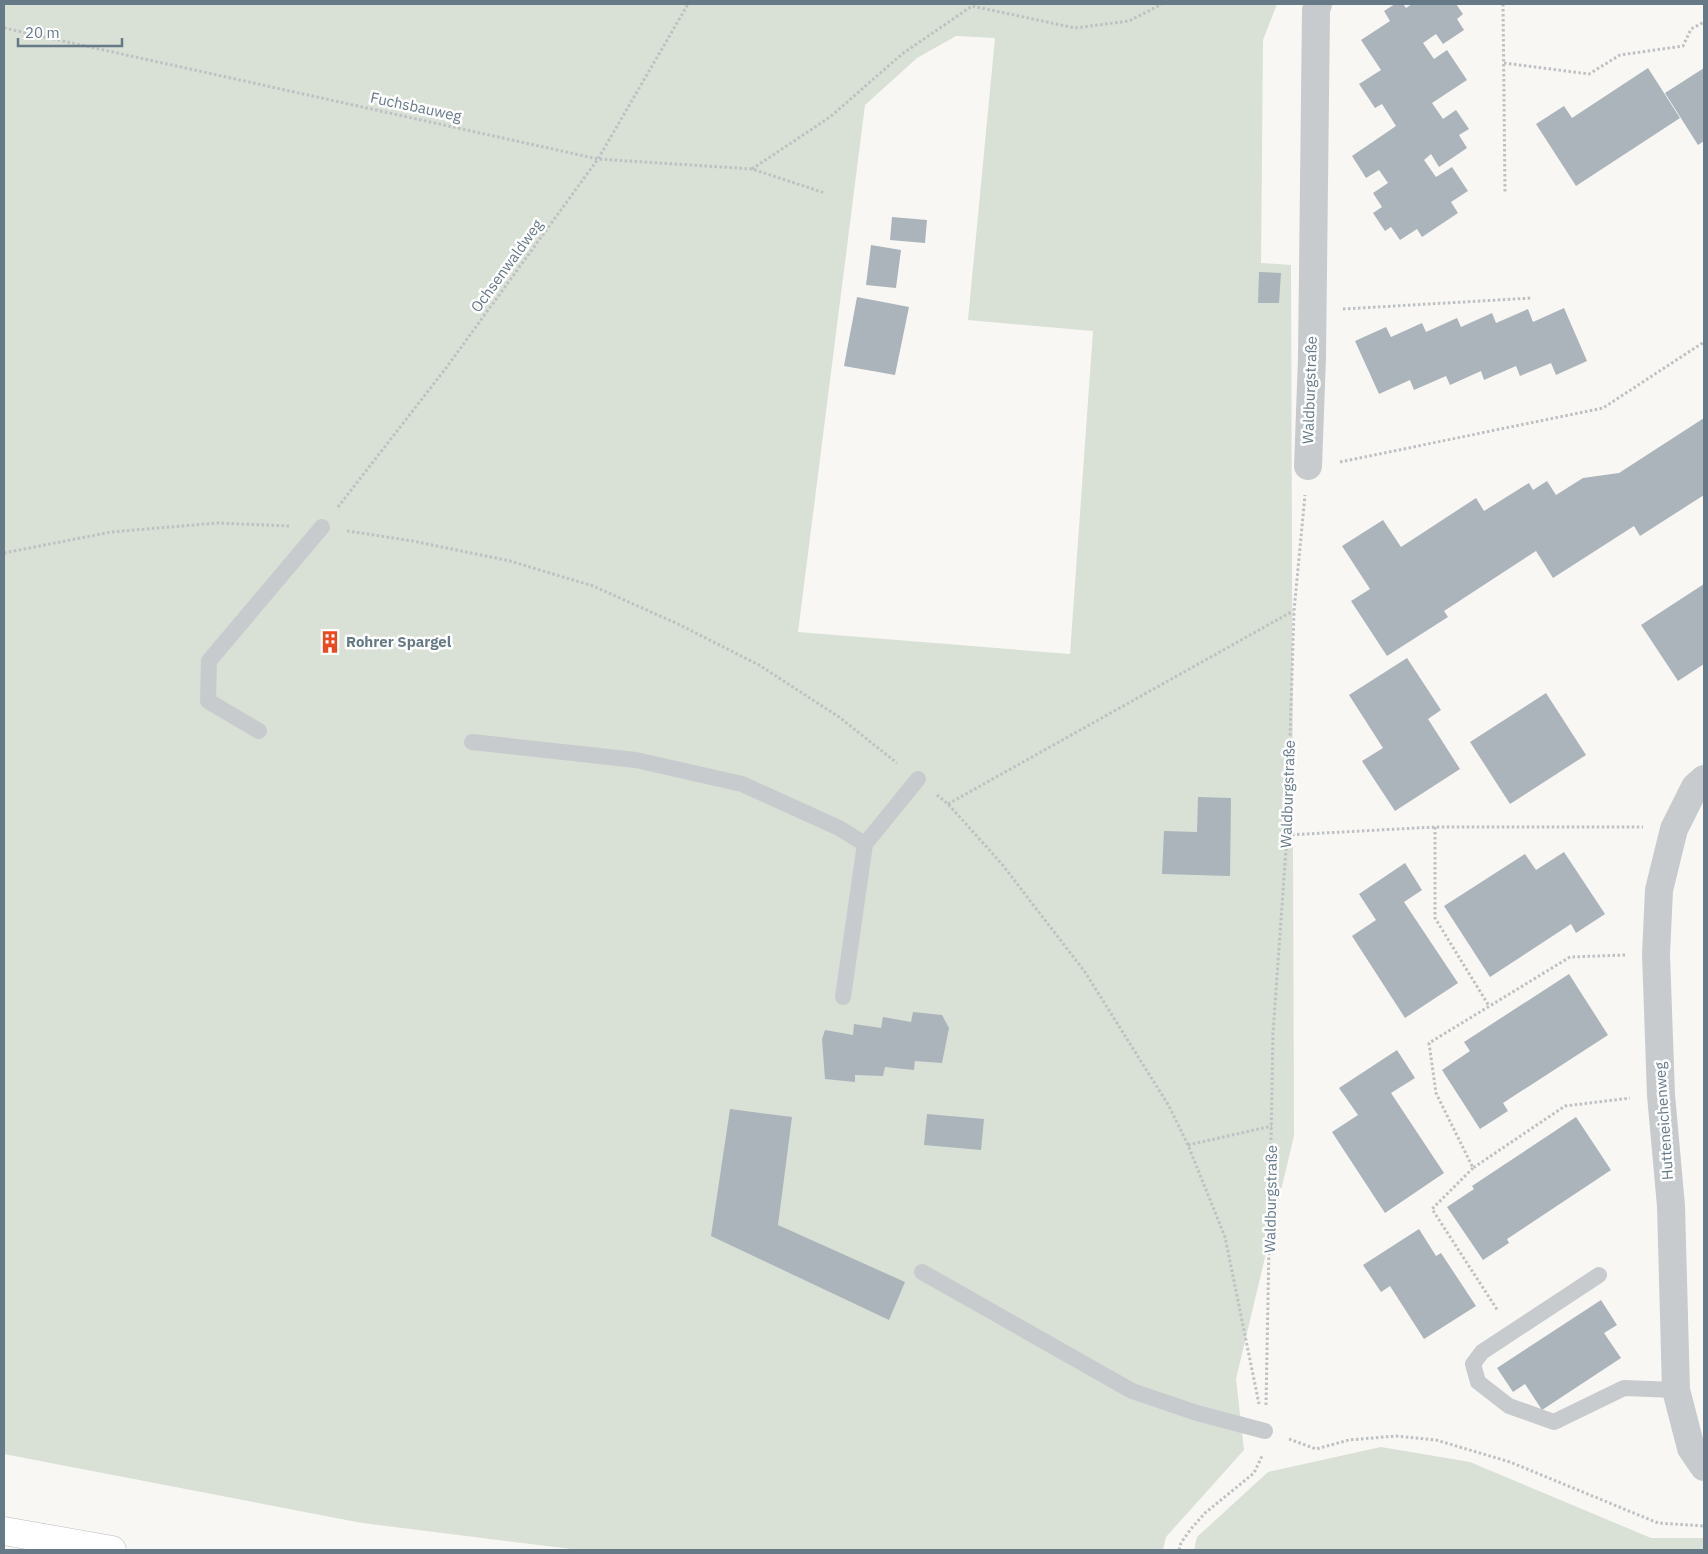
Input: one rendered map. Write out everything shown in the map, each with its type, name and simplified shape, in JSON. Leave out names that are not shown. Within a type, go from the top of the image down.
[{"type":"highway","points":[[4,1531],[112,1550]]},
{"type":"street","name":"Waldburgstraße","points":[[1308,466],[1316,10],[1318,4]]},
{"type":"street","name":"Hutteneichenweg","points":[[1704,779],[1695,787],[1674,829],[1659,890],[1656,954],[1661,1095],[1671,1206],[1676,1390],[1691,1448],[1704,1467]]},
{"type":"lane","points":[[259,730],[208,701],[209,661],[322,527]]},
{"type":"lane","points":[[472,742],[636,760],[742,784],[839,828],[865,844]]},
{"type":"lane","points":[[843,997],[865,844],[918,779]]},
{"type":"lane","points":[[922,1272],[1132,1391],[1265,1431]]},
{"type":"lane","points":[[1599,1275],[1482,1352],[1474,1364],[1478,1382],[1509,1406],[1554,1422],[1624,1388],[1676,1390]]},
{"type":"path","name":"Ochsenwaldweg","points":[[322,527],[446,368],[598,159],[688,4]]},
{"type":"path","points":[[752,169],[830,117],[902,54],[972,5],[1075,28],[1129,22],[1162,4]]},
{"type":"path","points":[[1503,4],[1505,192]]},
{"type":"path","points":[[1504,63],[1589,74],[1620,55],[1683,46],[1691,29],[1704,22]]},
{"type":"path","name":"Fuchsbauweg","points":[[4,28],[598,159],[752,169],[825,193]]},
{"type":"path","points":[[1312,311],[1532,298]]},
{"type":"path","points":[[1308,466],[1331,464],[1603,408],[1704,342]]},
{"type":"path","name":"Waldburgstraße","points":[[1179,1550],[1181,1542],[1205,1513],[1254,1473],[1265,1448],[1273,1034],[1287,835],[1294,611],[1308,466]]},
{"type":"path","points":[[948,804],[1294,611]]},
{"type":"path","points":[[1287,835],[1435,827],[1622,826],[1674,829]]},
{"type":"path","points":[[1435,827],[1436,918],[1489,1006]]},
{"type":"path","points":[[1473,1168],[1436,1093],[1429,1043],[1570,957],[1656,954]]},
{"type":"path","points":[[1499,1312],[1432,1208],[1473,1168],[1565,1106],[1661,1095]]},
{"type":"path","points":[[1188,1145],[1272,1126]]},
{"type":"path","points":[[1265,1431],[1316,1449],[1349,1440],[1396,1436],[1436,1440],[1510,1462],[1658,1524],[1704,1526]]},
{"type":"shaded area","points":[[4,4],[1277,4],[1263,40],[1261,263],[1291,265],[1294,1136],[1236,1379],[1244,1450],[1166,1537],[1163,1550],[579,1550],[362,1523],[4,1454]],"holes":[[[956,36],[995,38],[968,320],[1093,331],[1070,654],[798,632],[865,105],[917,58]]]},
{"type":"shaded area","points":[[1381,1447],[1470,1462],[1651,1538],[1704,1538],[1704,1550],[1194,1550],[1197,1537],[1268,1472]]},
{"type":"building","points":[[1395,4],[1403,4],[1406,8],[1412,4],[1456,4],[1463,14],[1457,19],[1464,30],[1443,44],[1436,34],[1423,43],[1434,59],[1447,50],[1467,80],[1432,103],[1443,119],[1456,110],[1469,129],[1459,135],[1467,148],[1439,167],[1431,154],[1424,160],[1436,177],[1452,167],[1468,191],[1451,202],[1458,213],[1422,237],[1417,229],[1400,240],[1391,227],[1385,231],[1373,213],[1382,207],[1373,193],[1388,183],[1379,170],[1366,178],[1352,156],[1396,126],[1382,104],[1375,108],[1359,84],[1381,70],[1361,40],[1390,21],[1384,11]]},
{"type":"building","points":[[1648,68],[1680,118],[1576,186],[1536,124],[1564,106],[1572,118]]},
{"type":"building","points":[[1704,68],[1704,141],[1698,145],[1665,93]]},
{"type":"building","points":[[892,217],[927,220],[925,243],[890,240]]},
{"type":"building","points":[[871,245],[901,250],[896,288],[866,285]]},
{"type":"building","points":[[1259,272],[1281,273],[1279,303],[1258,303]]},
{"type":"building","points":[[857,297],[909,307],[895,375],[844,366]]},
{"type":"building","points":[[1564,308],[1587,361],[1556,375],[1551,363],[1520,376],[1516,366],[1484,380],[1481,371],[1450,385],[1446,376],[1414,390],[1410,380],[1379,394],[1355,341],[1386,327],[1391,337],[1422,323],[1426,332],[1457,318],[1461,327],[1492,313],[1496,323],[1528,309],[1533,322]]},
{"type":"building","points":[[1704,418],[1704,495],[1640,536],[1634,526],[1553,578],[1536,551],[1444,611],[1448,617],[1387,656],[1351,601],[1370,589],[1342,546],[1383,520],[1401,547],[1476,498],[1484,511],[1529,483],[1533,490],[1547,481],[1556,495],[1583,478],[1619,473]]},
{"type":"building","points":[[1704,584],[1704,664],[1678,681],[1641,625]]},
{"type":"building","points":[[1407,658],[1441,710],[1428,719],[1460,769],[1395,811],[1362,761],[1383,748],[1349,695]]},
{"type":"building","points":[[1546,693],[1586,755],[1510,804],[1470,742]]},
{"type":"building","points":[[1198,797],[1231,798],[1230,876],[1162,874],[1164,831],[1197,832]]},
{"type":"building","points":[[1564,852],[1605,914],[1576,933],[1571,924],[1490,977],[1444,906],[1525,854],[1536,870]]},
{"type":"building","points":[[1405,863],[1422,890],[1404,902],[1458,983],[1405,1018],[1352,936],[1376,920],[1359,894]]},
{"type":"building","points":[[1569,974],[1608,1035],[1503,1103],[1508,1111],[1480,1129],[1442,1070],[1470,1051],[1464,1042]]},
{"type":"building","points":[[913,1012],[942,1015],[949,1028],[942,1063],[915,1061],[914,1070],[885,1067],[883,1076],[855,1075],[855,1082],[825,1079],[822,1039],[825,1030],[853,1035],[854,1024],[881,1028],[883,1017],[911,1022]]},
{"type":"building","points":[[1397,1050],[1415,1078],[1391,1093],[1444,1173],[1385,1213],[1332,1132],[1358,1115],[1339,1088]]},
{"type":"building","points":[[730,1109],[792,1117],[778,1225],[905,1282],[889,1320],[711,1236]]},
{"type":"building","points":[[927,1114],[984,1119],[981,1150],[924,1145]]},
{"type":"building","points":[[1576,1117],[1611,1170],[1507,1239],[1509,1243],[1483,1260],[1447,1207],[1474,1189],[1472,1186]]},
{"type":"building","points":[[1419,1229],[1436,1256],[1441,1253],[1476,1306],[1424,1339],[1390,1286],[1381,1292],[1363,1265]]},
{"type":"building","points":[[1601,1300],[1617,1325],[1604,1333],[1621,1358],[1542,1410],[1525,1384],[1513,1392],[1497,1368]]},
{"type":"place","name":"Rohrer Spargel","points":[[330,642]]}]
